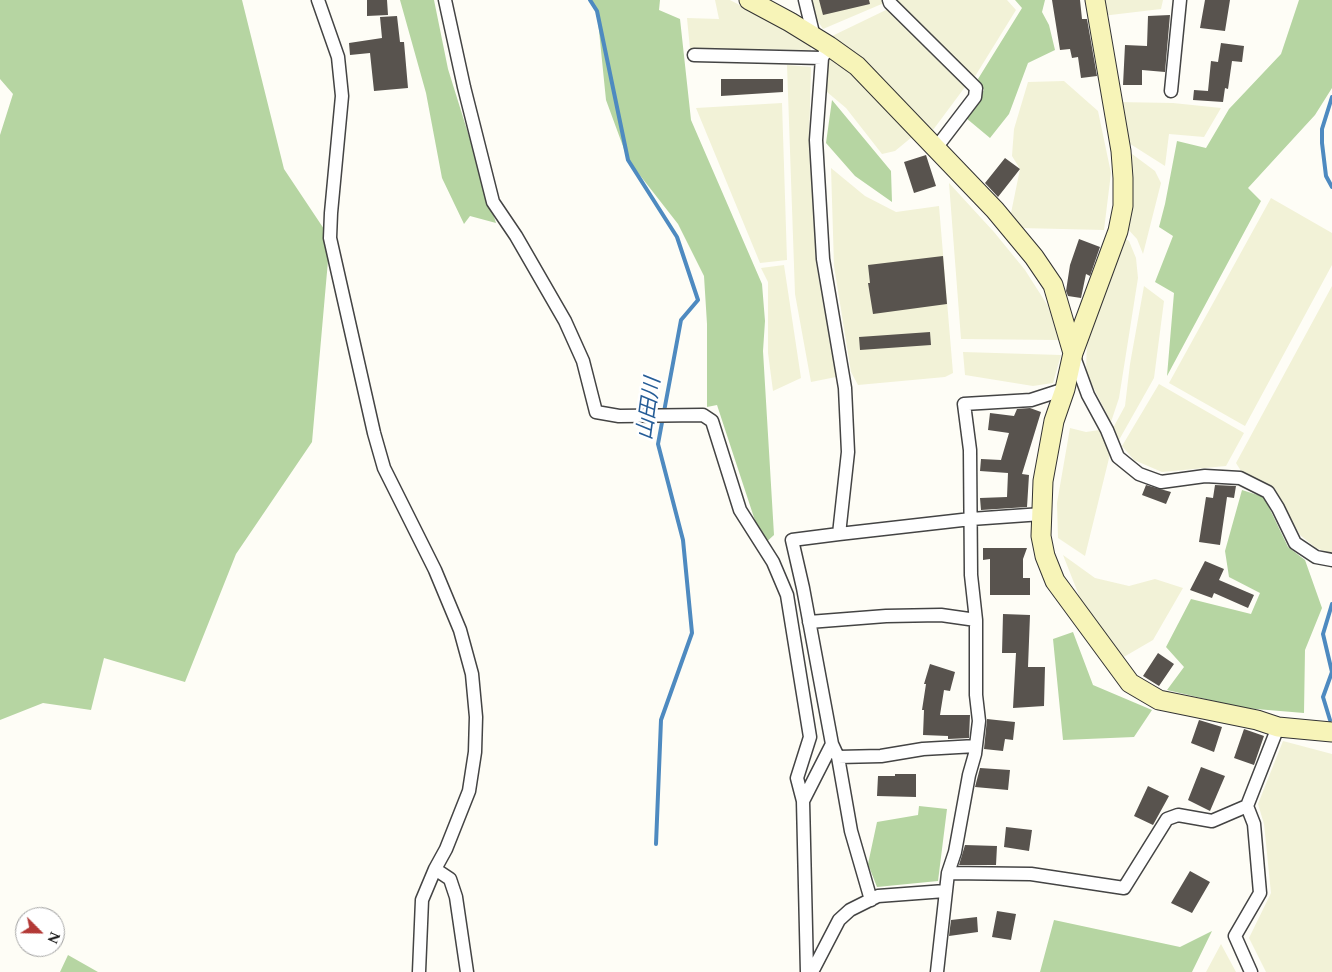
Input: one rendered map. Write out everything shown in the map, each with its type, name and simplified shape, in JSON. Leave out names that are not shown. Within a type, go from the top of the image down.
[{"type":"street","points":[[318,0],[338,57],[342,96],[330,238],[362,381],[384,468],[435,570],[460,630],[472,674],[476,716],[475,752],[469,791],[446,849],[422,900],[419,972]]},
{"type":"street","points":[[445,0],[464,87],[494,202],[566,321],[583,361],[596,412],[619,416],[703,415],[712,421],[740,510],[773,562],[787,595],[810,737],[797,778],[803,800],[807,972]]},
{"type":"street","points":[[749,0],[790,22],[822,47],[857,66],[1016,233],[1053,285],[1073,353],[1088,395],[1107,430],[1118,457],[1139,474],[1161,482],[1205,476],[1240,478],[1268,492],[1295,543],[1316,557],[1332,560]]},
{"type":"street","points":[[805,0],[822,47],[816,140],[823,259],[845,388],[848,452],[839,534]]},
{"type":"street","points":[[889,0],[976,88],[975,97],[936,148]]},
{"type":"street","points":[[1095,0],[1121,152],[1123,206],[1118,231],[1073,353],[1065,389],[1054,421],[1042,481],[1041,536],[1044,556],[1056,582],[1130,683],[1159,700],[1257,720],[1278,727],[1332,732]]},
{"type":"street","points":[[1172,92],[1180,0]]},
{"type":"street","points":[[694,56],[822,47]]},
{"type":"street","points":[[937,972],[945,891],[955,852],[976,746],[979,720],[976,695],[976,620],[972,575],[970,450],[964,404],[1031,400],[1065,389]]},
{"type":"street","points":[[871,900],[851,831],[838,757],[832,744],[792,540],[971,519],[1042,514]]},
{"type":"street","points":[[809,622],[886,616],[941,615],[976,620]]},
{"type":"street","points":[[1251,972],[1235,936],[1260,893],[1254,824],[1247,806],[1278,727]]},
{"type":"street","points":[[803,800],[832,744]]},
{"type":"street","points":[[838,757],[881,756],[923,749],[976,746]]},
{"type":"street","points":[[948,874],[1031,874],[1124,888],[1167,819],[1178,815],[1212,821],[1247,806]]},
{"type":"street","points":[[435,869],[450,879],[456,897],[467,972]]},
{"type":"street","points":[[812,972],[838,920],[850,910],[878,896],[945,891]]},
{"type":"green space","points":[[0,0],[242,0],[284,169],[330,238],[312,442],[236,554],[185,682],[104,658],[91,710],[43,703],[0,720],[0,135],[13,94],[0,79]]},
{"type":"green space","points":[[400,0],[434,0],[448,69],[496,223],[470,216],[464,224],[442,178],[426,93]]},
{"type":"green space","points":[[590,0],[660,0],[659,10],[680,19],[691,120],[762,284],[765,321],[763,351],[774,535],[763,545],[717,405],[707,407],[707,324],[704,276],[678,224],[628,160],[606,100],[597,11]]},
{"type":"green space","points":[[715,0],[730,0],[810,42],[811,50],[690,49],[687,18],[719,19]]},
{"type":"green space","points":[[810,0],[883,0],[884,3],[823,29],[814,15]]},
{"type":"green space","points":[[895,0],[1007,0],[1016,10],[974,78]]},
{"type":"green space","points":[[1015,0],[1045,0],[1042,12],[1049,25],[1055,50],[1028,63],[1009,114],[990,138],[966,118],[984,90],[978,79],[1022,8]]},
{"type":"green space","points":[[1100,0],[1163,0],[1161,9],[1102,16]]},
{"type":"green space","points":[[1299,0],[1332,0],[1332,88],[1315,115],[1248,188],[1261,201],[1167,376],[1174,293],[1155,282],[1173,236],[1159,227],[1177,141],[1206,148],[1229,109],[1281,54]]},
{"type":"green space","points":[[888,9],[965,87],[933,130],[867,66],[830,37]]},
{"type":"green space","points":[[826,60],[833,60],[860,82],[912,137],[895,151],[882,154],[846,108],[827,92]]},
{"type":"green space","points":[[787,65],[811,67],[809,143],[816,262],[836,377],[811,382],[795,294]]},
{"type":"green space","points":[[1064,81],[1098,111],[1111,173],[1104,230],[1020,228],[1010,218],[1020,169],[1012,156],[1014,129],[1028,82]]},
{"type":"green space","points":[[832,100],[891,171],[892,202],[855,176],[826,143]]},
{"type":"green space","points":[[1117,102],[1173,103],[1221,108],[1204,137],[1169,134],[1165,166],[1124,140]]},
{"type":"green space","points":[[782,103],[787,260],[760,263],[696,108]]},
{"type":"green space","points":[[1124,148],[1155,171],[1161,183],[1143,254],[1137,239],[1125,226]]},
{"type":"green space","points":[[831,168],[865,196],[896,212],[939,206],[953,373],[945,377],[858,385],[851,372],[834,266]]},
{"type":"green space","points":[[949,183],[994,232],[1025,270],[1048,306],[1059,340],[961,339]]},
{"type":"green space","points":[[1271,198],[1332,233],[1332,265],[1245,426],[1169,383]]},
{"type":"green space","points":[[1122,236],[1129,241],[1136,258],[1138,278],[1119,398],[1111,422],[1086,373],[1087,339]]},
{"type":"green space","points":[[784,265],[801,378],[773,391],[768,353],[768,282],[761,268]]},
{"type":"green space","points":[[1144,286],[1164,301],[1154,378],[1119,440],[1113,428],[1125,406],[1130,364]]},
{"type":"green space","points":[[1332,286],[1332,554],[1316,548],[1300,535],[1274,488],[1241,471],[1236,463]]},
{"type":"green space","points":[[963,352],[1061,355],[1053,383],[1033,386],[965,375]]},
{"type":"green space","points":[[1159,384],[1244,433],[1226,466],[1162,472],[1134,460],[1122,446]]},
{"type":"green space","points":[[1070,428],[1086,432],[1106,429],[1113,442],[1085,556],[1058,538],[1057,503]]},
{"type":"green space","points":[[1242,490],[1264,497],[1288,547],[1305,560],[1322,608],[1305,650],[1304,713],[1244,708],[1167,690],[1184,667],[1166,647],[1191,599],[1251,614],[1260,593],[1229,577],[1225,551]]},
{"type":"green space","points":[[1063,555],[1095,578],[1129,586],[1155,579],[1183,588],[1153,640],[1122,658],[1084,608]]},
{"type":"green space","points":[[1073,632],[1093,685],[1152,710],[1134,737],[1063,740],[1053,639]]},
{"type":"green space","points":[[1283,741],[1332,754],[1332,972],[1266,972],[1249,938],[1271,893],[1264,824],[1258,804]]},
{"type":"green space","points":[[919,806],[947,809],[938,881],[877,887],[868,864],[877,822],[918,815]]},
{"type":"green space","points":[[1054,920],[1180,947],[1212,931],[1192,972],[1040,972]]},
{"type":"green space","points":[[1221,944],[1236,972],[1206,972]]},
{"type":"green space","points":[[68,955],[98,972],[60,972]]},
{"type":"building","points":[[367,0],[387,0],[388,15],[367,16]]},
{"type":"building","points":[[819,0],[869,0],[870,4],[823,15]]},
{"type":"building","points":[[1052,0],[1080,0],[1082,19],[1087,19],[1097,76],[1081,78],[1078,57],[1072,58],[1070,49],[1060,50]]},
{"type":"building","points":[[1205,0],[1230,0],[1225,31],[1200,28]]},
{"type":"building","points":[[1170,15],[1165,72],[1142,70],[1142,85],[1123,85],[1125,45],[1147,46],[1148,16]]},
{"type":"building","points":[[397,16],[400,42],[404,42],[408,88],[374,91],[370,53],[350,55],[349,43],[382,38],[380,17]]},
{"type":"building","points":[[1221,43],[1244,46],[1242,62],[1232,61],[1228,89],[1225,88],[1223,102],[1193,100],[1194,90],[1208,91],[1211,61],[1218,62]]},
{"type":"building","points":[[721,79],[783,79],[783,92],[721,96]]},
{"type":"building","points":[[926,155],[936,186],[914,193],[904,162]]},
{"type":"building","points":[[1005,158],[1020,169],[998,197],[985,183]]},
{"type":"building","points":[[1079,239],[1100,247],[1090,276],[1086,274],[1081,298],[1068,296],[1066,291],[1070,265]]},
{"type":"building","points":[[943,256],[947,304],[873,314],[868,283],[870,283],[868,265]]},
{"type":"building","points":[[930,332],[931,345],[860,350],[859,337]]},
{"type":"building","points":[[1030,408],[1041,412],[1022,474],[1029,475],[1027,507],[981,510],[980,498],[1007,497],[1008,473],[980,471],[981,459],[1001,460],[1009,433],[988,430],[990,413],[1014,416],[1017,409]]},
{"type":"building","points":[[1146,485],[1171,492],[1166,504],[1142,495]]},
{"type":"building","points":[[1215,485],[1236,486],[1234,498],[1227,497],[1220,545],[1199,542],[1206,497],[1213,498]]},
{"type":"building","points":[[983,548],[1027,548],[1023,559],[1023,578],[1030,578],[1030,595],[990,595],[990,559],[983,560]]},
{"type":"building","points":[[1205,561],[1224,569],[1219,580],[1254,595],[1248,608],[1214,593],[1212,598],[1190,590]]},
{"type":"building","points":[[1003,614],[1030,615],[1028,667],[1045,667],[1044,706],[1013,708],[1016,653],[1002,653]]},
{"type":"building","points":[[1158,653],[1174,664],[1159,686],[1143,676]]},
{"type":"building","points":[[930,664],[955,672],[950,691],[944,690],[940,715],[970,715],[969,738],[948,739],[948,736],[923,735],[924,710],[922,710],[926,684],[924,684]]},
{"type":"building","points":[[987,719],[1015,722],[1013,740],[1005,739],[1003,751],[984,749]]},
{"type":"building","points":[[1199,720],[1222,727],[1214,752],[1191,743]]},
{"type":"building","points":[[1244,729],[1264,736],[1254,765],[1234,758]]},
{"type":"building","points":[[1201,767],[1225,776],[1210,811],[1188,800]]},
{"type":"building","points":[[980,768],[1010,770],[1008,790],[975,787]]},
{"type":"building","points":[[895,774],[916,774],[916,797],[877,796],[878,776],[895,776]]},
{"type":"building","points":[[1148,786],[1169,796],[1153,825],[1134,816]]},
{"type":"building","points":[[1006,827],[1032,830],[1029,851],[1004,847]]},
{"type":"building","points":[[965,845],[997,846],[996,865],[959,865]]},
{"type":"building","points":[[1190,871],[1210,882],[1192,913],[1171,903]]},
{"type":"building","points":[[997,911],[1016,914],[1011,940],[992,937]]},
{"type":"building","points":[[977,917],[978,932],[949,936],[951,920]]},
{"type":"waterway","name":"山田川","points":[[590,0],[597,11],[628,160],[677,237],[698,300],[681,320],[658,444],[683,540],[692,633],[661,720],[656,844]]},
{"type":"waterway","points":[[1332,97],[1322,129],[1326,176],[1332,187]]},
{"type":"waterway","points":[[1332,604],[1323,634],[1332,672]]},
{"type":"waterway","points":[[1330,720],[1323,697],[1332,672]]}]
